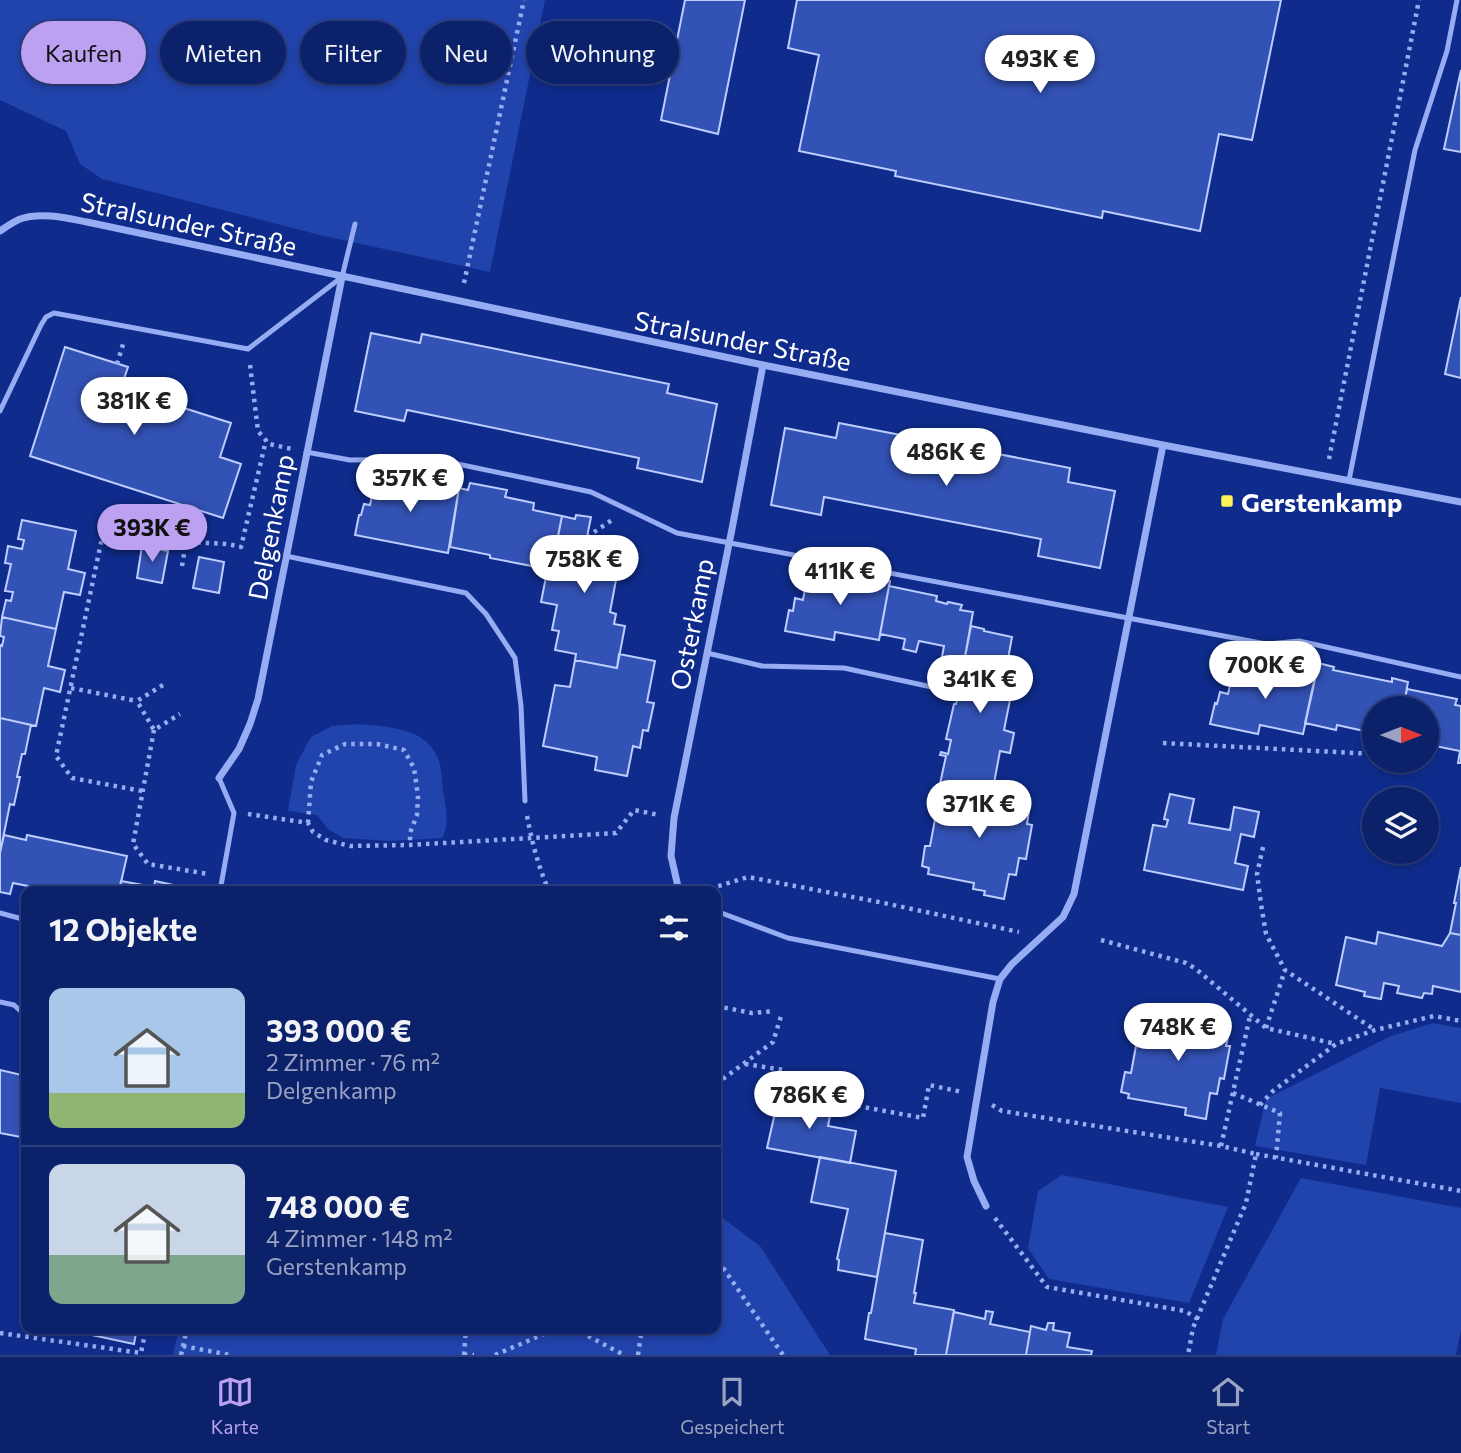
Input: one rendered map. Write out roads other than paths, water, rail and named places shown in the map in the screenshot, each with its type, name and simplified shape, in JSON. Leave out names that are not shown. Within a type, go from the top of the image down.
[{"type":"street","name":"Stralsunder Straße","points":[[0,231],[19,219],[37,216],[64,218],[763,365],[1461,502]]},
{"type":"street","name":"Delgenkamp","points":[[219,778],[239,749],[258,699],[342,276]]},
{"type":"street","name":"Osterkamp","points":[[678,886],[671,856],[674,818],[763,365]]},
{"type":"street","points":[[986,1206],[974,1181],[967,1157],[993,1002],[1000,979],[1012,964],[1063,917],[1074,894],[1163,445]]},
{"type":"lane","points":[[1349,480],[1415,150],[1447,51],[1457,0]]},
{"type":"lane","points":[[0,411],[46,317],[54,313],[248,349],[342,276],[355,224]]},
{"type":"lane","points":[[306,452],[350,460],[435,459],[591,492],[677,533],[1266,644],[1299,641],[1461,677]]},
{"type":"lane","points":[[286,556],[466,593],[486,614],[515,658],[521,706],[524,801]]},
{"type":"lane","points":[[707,653],[762,666],[844,668],[941,689]]},
{"type":"lane","points":[[219,778],[234,813],[221,886]]},
{"type":"lane","points":[[721,913],[788,938],[1000,979]]},
{"type":"lane","points":[[0,914],[21,919]]},
{"type":"lane","points":[[0,1002],[14,1005],[21,1011]]},
{"type":"place","name":"Gerstenkamp","points":[[1227,501]]}]
